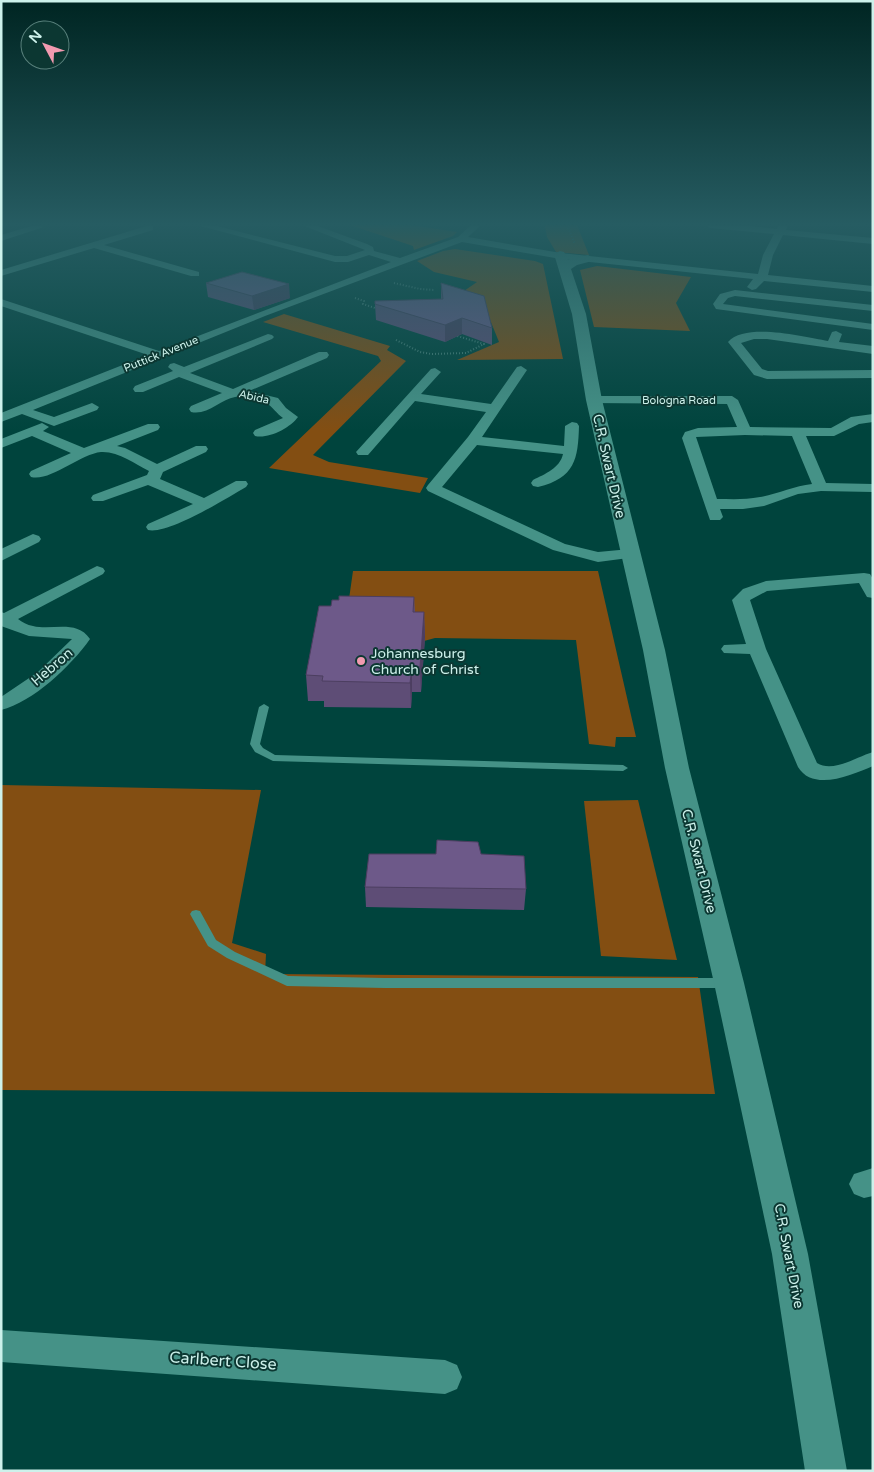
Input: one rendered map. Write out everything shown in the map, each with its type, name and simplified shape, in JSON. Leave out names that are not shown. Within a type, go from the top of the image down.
[{"type":"street","name":"Puttick Avenue","points":[[1,418],[315,294]]},
{"type":"street","name":"C.R. Swart Drive","points":[[572,294],[584,338],[594,400],[654,650],[677,768],[729,983],[790,1254],[826,1471]]},
{"type":"street","points":[[732,294],[724,296],[719,306],[873,327]]},
{"type":"street","points":[[743,294],[873,308]]},
{"type":"street","name":"Abida","points":[[1,302],[155,357],[181,372],[232,393],[251,395],[273,401],[281,411],[291,417],[284,424],[260,433]]},
{"type":"street","points":[[832,345],[841,322]]},
{"type":"street","points":[[873,350],[759,336],[742,338],[734,342],[758,372],[767,375],[873,374]]},
{"type":"street","points":[[139,389],[268,337]]},
{"type":"street","name":"Abida","points":[[196,410],[323,355]]},
{"type":"street","points":[[521,370],[473,440],[433,488],[559,547],[598,557],[630,554]]},
{"type":"street","points":[[363,452],[435,372]]},
{"type":"street","points":[[412,397],[495,409]]},
{"type":"street","name":"Bologna Road","points":[[594,400],[732,400],[745,431]]},
{"type":"street","points":[[1,444],[92,407]]},
{"type":"street","points":[[22,410],[54,422]]},
{"type":"street","points":[[873,418],[856,420],[834,432],[698,432],[690,435],[689,438],[713,510],[764,501],[796,490],[821,487],[873,488]]},
{"type":"street","points":[[538,483],[564,468],[570,458],[572,426]]},
{"type":"street","points":[[36,474],[83,453],[102,448],[153,427]]},
{"type":"street","points":[[31,431],[83,453]]},
{"type":"street","points":[[798,432],[821,487]]},
{"type":"street","points":[[473,440],[571,451]]},
{"type":"street","points":[[102,448],[120,451],[155,474]]},
{"type":"street","points":[[98,498],[155,474],[201,449]]},
{"type":"street","points":[[155,474],[153,482],[205,504]]},
{"type":"street","points":[[154,527],[191,512],[241,484]]},
{"type":"street","points":[[1,556],[33,539]]},
{"type":"street","name":"Hebron","points":[[3,619],[97,571]]},
{"type":"street","points":[[873,593],[869,578],[766,586],[750,592],[742,600],[758,649],[808,767],[812,770],[828,774],[873,759]]},
{"type":"street","name":"Hebron","points":[[1,704],[21,694],[73,651],[81,639],[79,635],[70,632],[44,633],[27,630],[3,619]]},
{"type":"street","points":[[730,649],[758,649]]},
{"type":"street","name":"Carlbert Close","points":[[1,1346],[445,1377]]},
{"type":"lane","points":[[264,707],[255,744],[259,750],[273,758],[623,768]]},
{"type":"lane","points":[[196,914],[212,943],[232,955],[287,980],[385,983],[729,983]]},
{"type":"path","points":[[355,298],[364,301],[363,304],[382,310]]},
{"type":"path","points":[[396,340],[420,352],[431,354],[466,353],[484,344],[451,334]]},
{"type":"shaded area","points":[[460,294],[549,294],[563,359],[457,360],[499,342],[484,305],[451,300]]},
{"type":"shaded area","points":[[586,294],[681,294],[676,303],[690,331],[594,327]]},
{"type":"shaded area","points":[[284,314],[390,346],[387,350],[406,361],[313,455],[329,462],[428,478],[420,493],[269,468],[381,361],[378,356],[263,322]]},
{"type":"shaded area","points":[[353,571],[598,571],[636,737],[616,737],[615,747],[589,744],[576,640],[435,638],[424,641],[424,637],[346,620]]},
{"type":"shaded area","points":[[1,785],[261,790],[232,943],[266,954],[265,974],[698,977],[715,1094],[1,1090]]},
{"type":"shaded area","points":[[638,800],[677,960],[601,956],[584,801]]},
{"type":"building","points":[[244,294],[259,294],[252,296]]},
{"type":"building","points":[[442,294],[476,294],[484,296],[492,328],[462,318],[445,325],[375,304],[375,301],[443,299]]},
{"type":"building","name":"Johannesburg Church of Christ","points":[[339,596],[414,597],[413,612],[424,612],[420,667],[412,667],[410,683],[322,681],[323,676],[306,675],[319,606],[331,606],[332,600],[339,600]]},
{"type":"building","points":[[437,840],[478,842],[481,854],[524,856],[526,889],[365,887],[369,854],[436,854]]},
{"type":"place","name":"Johannesburg Church of Christ","points":[[361,661]]}]
